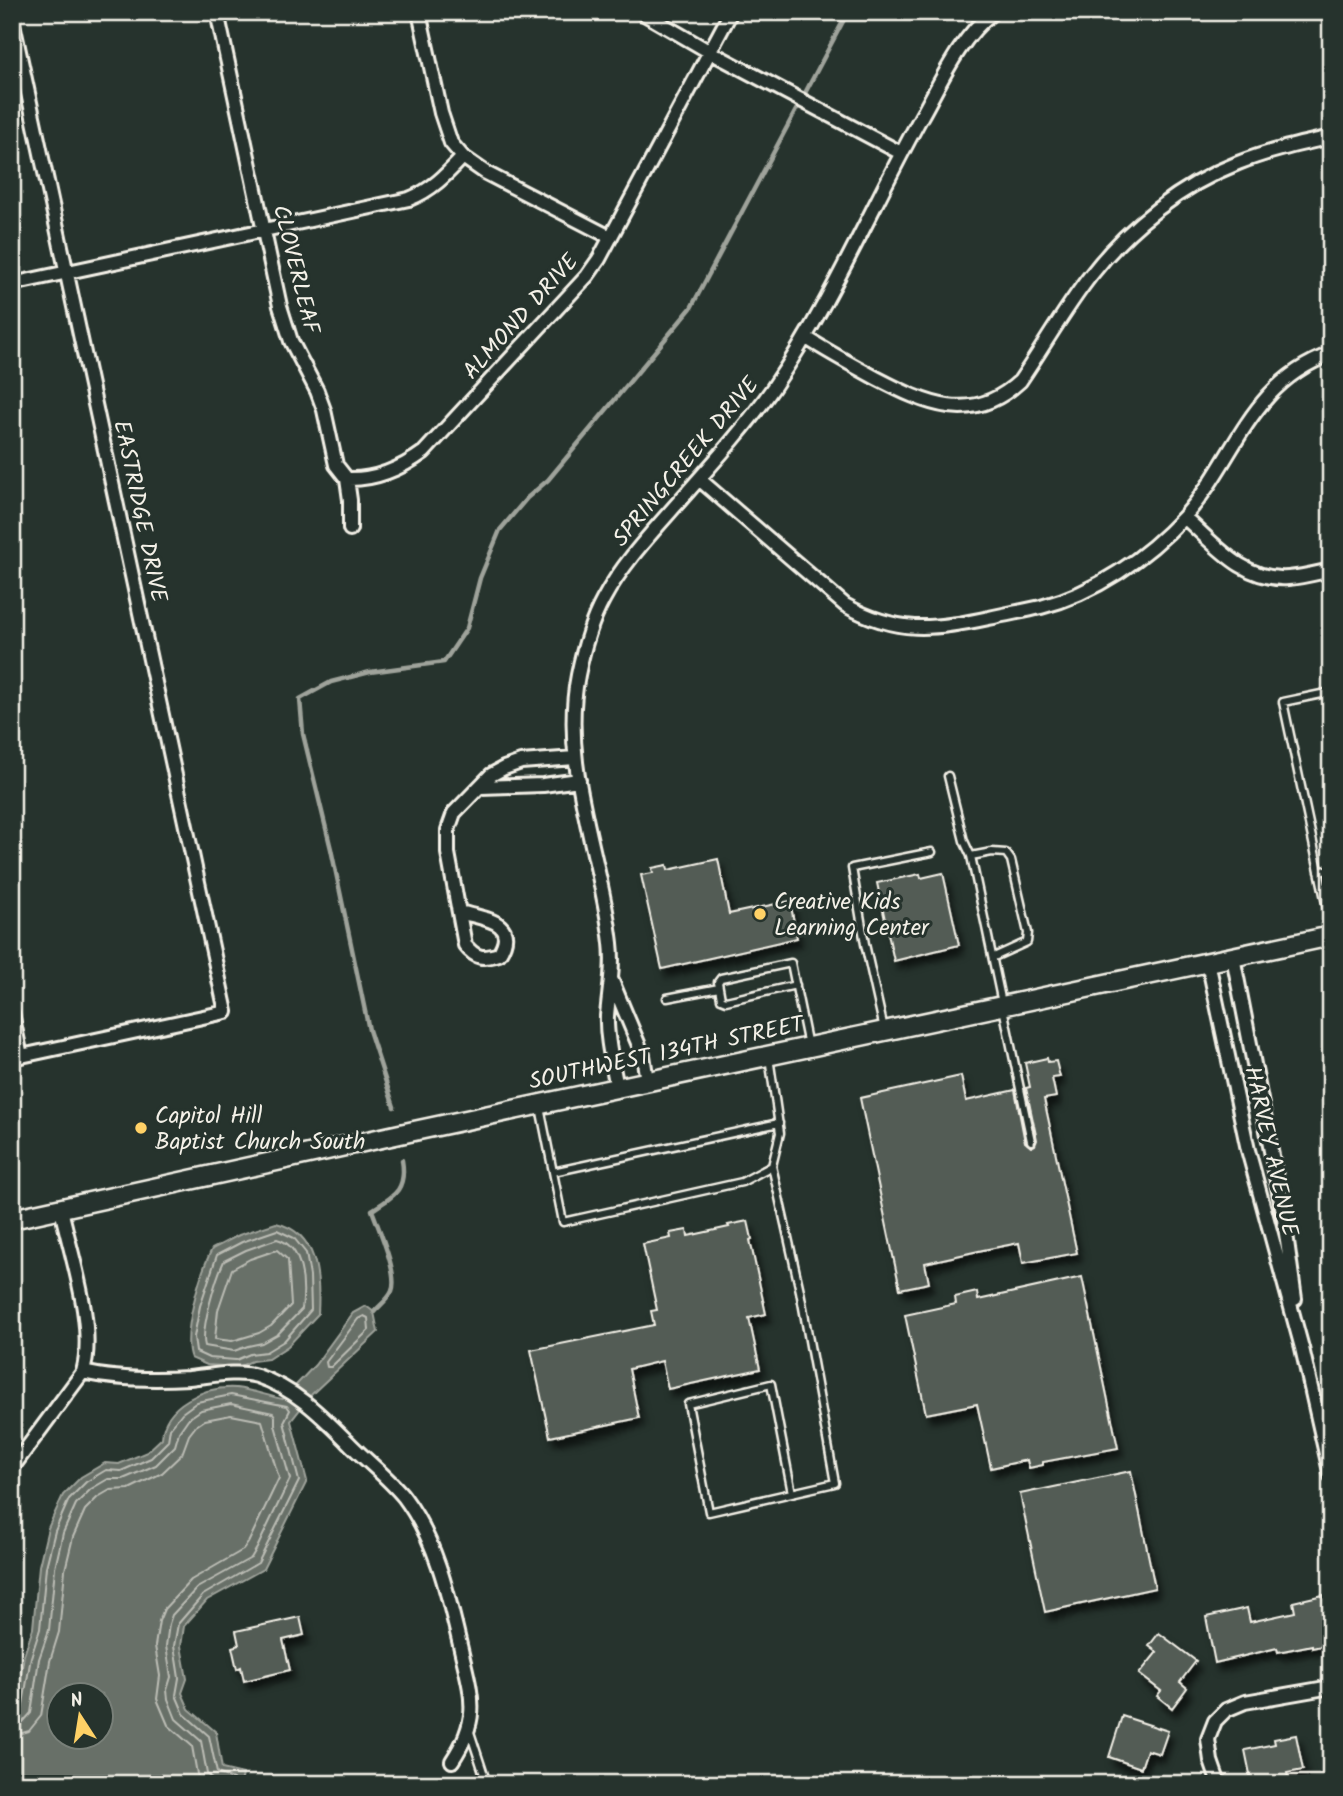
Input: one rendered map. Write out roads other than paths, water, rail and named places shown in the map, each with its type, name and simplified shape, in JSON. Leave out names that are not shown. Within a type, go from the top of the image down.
[{"type":"main road","name":"SOUTHWEST 134TH STREET","points":[[12,1219],[1331,936]]},
{"type":"street","name":"CLOVERLEAF","points":[[217,12],[286,326],[324,410],[336,465],[347,479],[350,529]]},
{"type":"street","points":[[419,12],[445,128],[451,143],[463,157],[486,173],[610,237]]},
{"type":"street","points":[[641,12],[710,52],[901,153]]},
{"type":"street","name":"ALMOND DRIVE","points":[[347,479],[367,478],[386,472],[424,452],[587,276],[731,12]]},
{"type":"street","name":"SPRINGCREEK DRIVE","points":[[617,1088],[607,1018],[612,980],[609,925],[575,758],[575,691],[582,657],[602,602],[641,545],[770,392],[805,337],[901,153],[962,45],[993,12]]},
{"type":"street","name":"EASTRIDGE DRIVE","points":[[12,19],[226,1012],[17,1057]]},
{"type":"street","points":[[805,337],[843,360],[925,402],[963,407],[993,400],[1020,381],[1076,295],[1104,260],[1132,230],[1178,194],[1235,164],[1331,137]]},
{"type":"street","points":[[12,284],[410,199],[438,184],[463,157]]},
{"type":"street","points":[[699,479],[845,605],[884,623],[918,629],[954,625],[1042,607],[1063,600],[1116,574],[1140,558],[1184,517],[1208,486],[1261,402],[1298,369],[1331,354]]},
{"type":"street","points":[[1184,517],[1238,565],[1259,576],[1290,578],[1331,570]]},
{"type":"street","points":[[460,912],[451,879],[448,831],[454,813],[491,775],[521,762],[575,758]]},
{"type":"street","points":[[481,787],[543,785],[579,780]]},
{"type":"street","name":"HARVEY AVENUE","points":[[1233,957],[1280,1199],[1302,1348]]},
{"type":"street","name":"HARVEY AVENUE","points":[[1208,962],[1248,1150],[1302,1348],[1330,1467]]},
{"type":"street","name":"SPRINGCREEK DRIVE","points":[[612,980],[643,1055],[647,1081]]},
{"type":"street","points":[[12,1013],[17,1057]]},
{"type":"street","points":[[12,1468],[83,1372],[88,1346],[86,1324],[61,1209]]},
{"type":"street","points":[[83,1372],[111,1378],[187,1378],[245,1374],[256,1376],[288,1390],[325,1419],[403,1497],[429,1541],[446,1581],[472,1704],[469,1730],[464,1744],[452,1761]]},
{"type":"street","points":[[1219,1784],[1211,1761],[1208,1739],[1215,1721],[1236,1704],[1331,1687]]},
{"type":"lane","points":[[1331,692],[1283,702],[1331,927]]},
{"type":"lane","points":[[948,776],[964,841],[971,856],[994,957],[1031,1141]]},
{"type":"lane","points":[[884,1031],[852,868],[932,852]]},
{"type":"lane","points":[[971,856],[992,852],[1006,853],[1011,860],[1028,933],[1027,942],[994,957]]},
{"type":"lane","points":[[1319,872],[1331,869]]},
{"type":"lane","points":[[796,985],[726,1001],[721,999],[718,982],[720,978],[790,962],[796,985],[808,1047]]},
{"type":"lane","points":[[667,998],[719,988]]},
{"type":"lane","points":[[769,1055],[780,1133],[772,1166],[800,1291],[835,1483],[792,1493],[709,1512],[688,1404],[771,1384],[792,1493]]},
{"type":"lane","points":[[540,1104],[563,1222],[742,1182],[772,1166]]},
{"type":"lane","points":[[553,1172],[779,1123]]},
{"type":"lane","points":[[469,1730],[487,1784]]},
{"type":"water","points":[[276,1223],[301,1236],[309,1247],[317,1272],[318,1314],[288,1346],[268,1359],[252,1361],[238,1367],[207,1365],[191,1358],[190,1319],[212,1249],[239,1235]]},
{"type":"water","points":[[366,1306],[374,1312],[378,1332],[312,1394],[291,1421],[307,1481],[263,1569],[207,1600],[184,1626],[181,1646],[187,1679],[182,1693],[189,1709],[216,1732],[222,1769],[243,1774],[241,1784],[12,1784],[12,1730],[24,1655],[33,1628],[39,1566],[48,1528],[63,1495],[81,1477],[105,1463],[119,1464],[147,1452],[162,1438],[164,1426],[178,1407],[199,1394],[236,1388],[283,1399],[315,1365],[353,1313]]},
{"type":"waterway","points":[[394,1107],[369,1030],[331,849],[303,734],[300,699],[331,682],[370,672],[444,662],[467,628],[480,578],[500,530],[527,498],[548,480],[691,308],[848,12]]},
{"type":"waterway","points":[[374,1312],[389,1297],[393,1274],[372,1210],[392,1196],[401,1185],[402,1160]]},
{"type":"place","name":"Creative Kids Learning Center","points":[[760,914]]},
{"type":"place","name":"Capitol Hill Baptist Church South","points":[[141,1128]]}]
